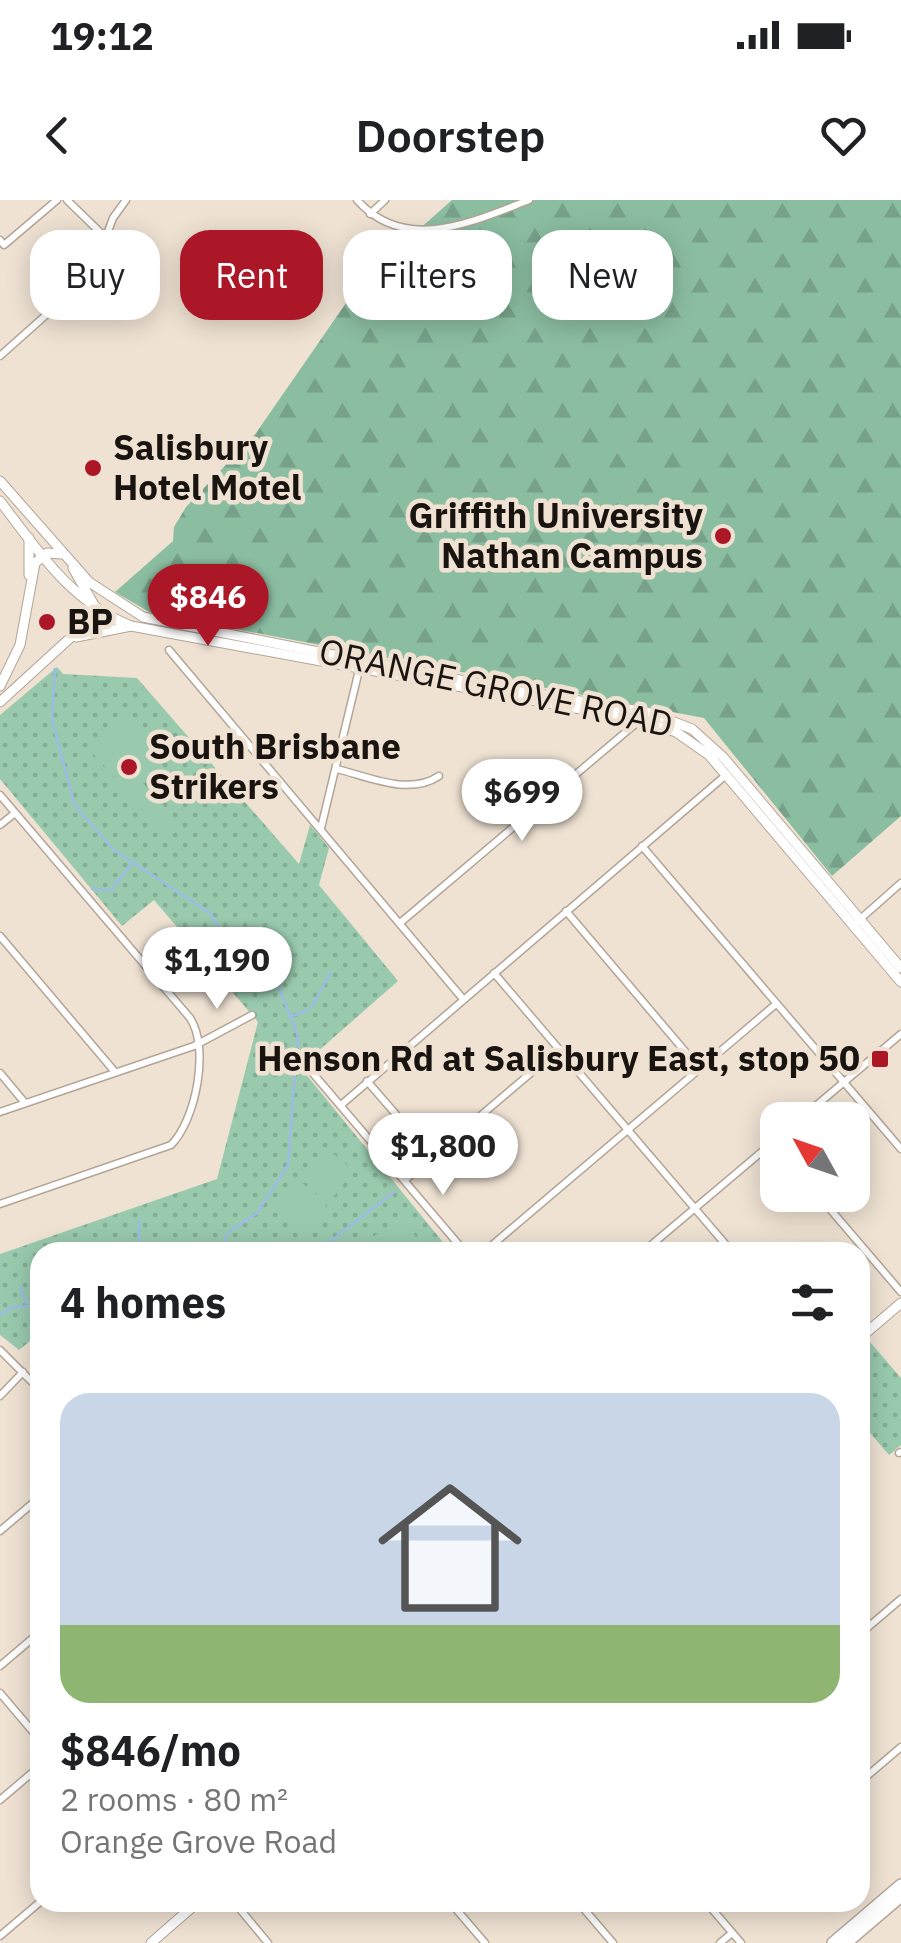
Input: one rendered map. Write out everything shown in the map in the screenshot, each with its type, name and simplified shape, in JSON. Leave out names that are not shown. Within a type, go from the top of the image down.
[{"type":"highway","points":[[870,1911],[901,1885]]},
{"type":"highway","points":[[846,1943],[901,1896]]},
{"type":"highway","points":[[833,1943],[869,1912]]},
{"type":"main road","points":[[0,481],[64,554],[95,609],[90,622],[74,638],[0,702]]},
{"type":"main road","name":"ORANGE GROVE ROAD","points":[[0,501],[75,594],[95,609],[131,626],[640,720],[689,739],[901,968]]},
{"type":"main road","points":[[2,683],[17,656],[30,577],[29,538]]},
{"type":"main road","points":[[30,577],[42,555],[64,554]]},
{"type":"main road","name":"ORANGE GROVE ROAD","points":[[72,565],[110,599],[144,617],[651,713],[692,729],[723,757],[901,982]]},
{"type":"main road","points":[[74,638],[131,626]]},
{"type":"main road","points":[[17,656],[26,665],[40,668]]},
{"type":"main road","points":[[870,1329],[901,1303]]},
{"type":"main road","points":[[151,1943],[187,1912]]},
{"type":"street","points":[[0,240],[4,245],[57,200]]},
{"type":"street","points":[[68,200],[98,230]]},
{"type":"street","points":[[108,230],[126,200]]},
{"type":"street","points":[[357,200],[370,214],[397,229],[426,231],[529,200]]},
{"type":"street","points":[[370,214],[385,200]]},
{"type":"street","points":[[0,356],[40,320]]},
{"type":"street","points":[[168,650],[463,999]]},
{"type":"street","points":[[321,830],[361,671],[360,659]]},
{"type":"street","points":[[619,736],[620,716]]},
{"type":"street","points":[[400,923],[640,720]]},
{"type":"street","points":[[337,769],[405,786],[420,786],[439,776]]},
{"type":"street","points":[[340,1105],[726,775]]},
{"type":"street","points":[[0,795],[190,1018],[200,1042],[201,1063],[186,1120],[171,1145],[0,1204]]},
{"type":"street","points":[[0,825],[15,813]]},
{"type":"street","points":[[642,846],[901,1150]]},
{"type":"street","points":[[856,922],[901,884]]},
{"type":"street","points":[[566,911],[700,1069]]},
{"type":"street","points":[[0,936],[115,1072]]},
{"type":"street","points":[[494,972],[723,1242]]},
{"type":"street","points":[[496,1242],[776,1004]]},
{"type":"street","points":[[0,1112],[200,1042],[252,1015]]},
{"type":"street","points":[[820,1102],[901,1034]]},
{"type":"street","points":[[404,1180],[558,1049]]},
{"type":"street","points":[[305,1064],[457,1242]]},
{"type":"street","points":[[0,1073],[25,1103]]},
{"type":"street","points":[[366,1081],[432,1156]]},
{"type":"street","points":[[655,1242],[760,1155]]},
{"type":"street","points":[[833,1212],[858,1242]]},
{"type":"street","points":[[870,1256],[901,1292]]},
{"type":"street","points":[[0,1350],[30,1379]]},
{"type":"street","points":[[0,1396],[23,1372]]},
{"type":"street","points":[[0,1532],[30,1506]]},
{"type":"street","points":[[870,1626],[901,1600]]},
{"type":"street","points":[[0,1666],[30,1640]]},
{"type":"street","points":[[0,1693],[30,1728]]},
{"type":"street","points":[[870,1774],[901,1748]]},
{"type":"street","points":[[0,1800],[30,1774]]},
{"type":"street","points":[[0,1936],[30,1910]]},
{"type":"street","points":[[242,1912],[268,1943]]},
{"type":"street","points":[[459,1912],[485,1943]]},
{"type":"street","points":[[587,1912],[613,1943]]},
{"type":"street","points":[[714,1912],[741,1943]]},
{"type":"street","points":[[720,1943],[732,1933]]},
{"type":"green space","name":"Griffith University Nathan Campus","points":[[452,200],[901,200],[901,816],[832,876],[704,718],[151,613],[115,592],[173,541],[174,527],[186,507],[256,433],[343,307],[343,320],[512,320],[512,230],[418,230]]},
{"type":"green space","points":[[57,667],[63,674],[137,678],[299,864],[310,825],[329,848],[319,885],[398,981],[300,1067],[443,1242],[35,1242],[217,1179],[258,1022],[154,900],[122,926],[0,779],[0,715]]},
{"type":"green space","name":"South Brisbane Strikers","points":[[127,714],[165,756],[139,779],[182,826],[169,837],[88,748]]},
{"type":"green space","points":[[325,1147],[354,1171],[330,1201],[301,1177]]},
{"type":"green space","points":[[298,1180],[328,1203],[304,1233],[275,1209]]},
{"type":"green space","points":[[404,1218],[419,1242],[364,1242]]},
{"type":"green space","points":[[30,1244],[30,1341],[19,1350],[0,1335],[0,1254]]},
{"type":"green space","points":[[870,1342],[901,1378],[901,1445],[889,1455],[870,1433]]},
{"type":"waterway","points":[[55,669],[52,720],[75,806],[114,850],[210,913],[234,952],[279,988],[298,1036],[288,1165],[257,1213],[229,1232],[224,1242]]},
{"type":"waterway","points":[[92,889],[111,890],[132,863]]},
{"type":"waterway","points":[[312,1006],[331,972]]},
{"type":"waterway","points":[[291,1017],[308,1009]]},
{"type":"waterway","points":[[329,1242],[394,1192]]},
{"type":"waterway","points":[[139,1220],[139,1242]]},
{"type":"waterway","points":[[20,1286],[26,1303]]},
{"type":"waterway","points":[[0,1315],[10,1308],[30,1305]]},
{"type":"place","name":"Salisbury Hotel Motel","points":[[93,468]]},
{"type":"place","name":"Griffith University Nathan Campus","points":[[723,536]]},
{"type":"place","name":"BP","points":[[47,622]]},
{"type":"place","name":"South Brisbane Strikers","points":[[129,767]]},
{"type":"place","name":"Henson Rd at Salisbury East, stop 50","points":[[880,1059]]}]
